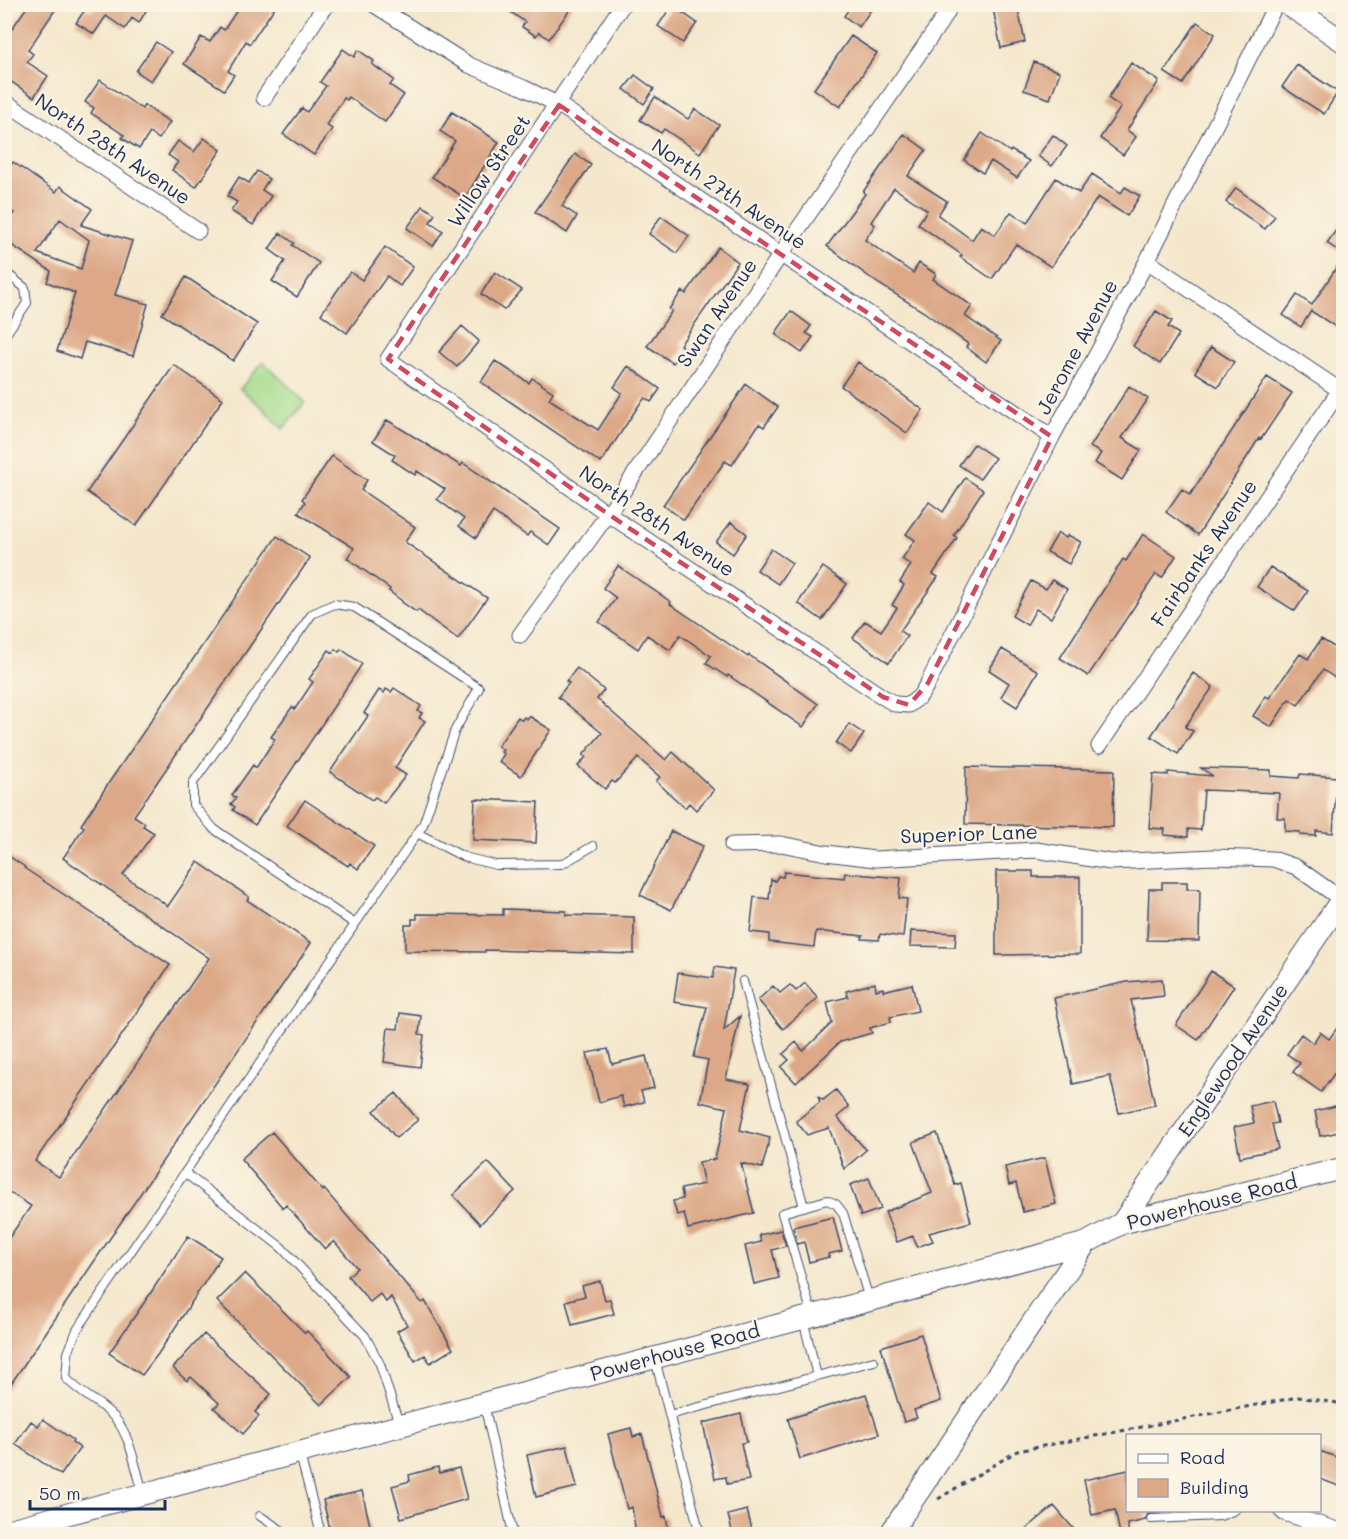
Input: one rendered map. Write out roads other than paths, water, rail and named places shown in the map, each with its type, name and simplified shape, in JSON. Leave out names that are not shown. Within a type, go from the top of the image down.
[{"type":"street","points":[[264,98],[328,4]]},
{"type":"street","name":"North 27th Avenue","points":[[374,4],[469,65],[559,105],[1052,437]]},
{"type":"street","name":"Willow Street","points":[[388,359],[559,105],[623,4]]},
{"type":"street","name":"Jerome Avenue","points":[[909,705],[920,696],[928,683],[1052,437],[1147,261],[1276,4]]},
{"type":"street","points":[[1287,4],[1344,42]]},
{"type":"street","name":"Swan Avenue","points":[[520,635],[608,514],[781,254],[947,13]]},
{"type":"street","name":"North 28th Avenue","points":[[4,101],[198,231]]},
{"type":"street","points":[[1147,261],[1342,389]]},
{"type":"street","name":"North 28th Avenue","points":[[388,359],[608,514],[883,697],[895,704],[909,705]]},
{"type":"street","name":"Fairbanks Avenue","points":[[1099,746],[1342,389]]},
{"type":"street","name":"Superior Lane","points":[[732,845],[781,844],[875,859],[1036,850],[1111,862],[1213,857],[1273,859],[1296,867],[1342,898]]},
{"type":"street","name":"Englewood Avenue","points":[[1122,1223],[1342,898]]},
{"type":"street","name":"Powerhouse Road","points":[[4,1531],[1086,1242],[1122,1223],[1344,1168]]},
{"type":"street","points":[[890,1534],[1086,1242]]},
{"type":"street","points":[[1283,1512],[1344,1532]]},
{"type":"lane","points":[[4,271],[25,288],[27,303],[4,337]]},
{"type":"lane","points":[[143,1494],[124,1431],[113,1416],[75,1388],[66,1378],[68,1353],[77,1330],[423,825],[455,730],[478,688],[354,607],[334,604],[312,614],[193,783],[193,805],[214,828],[355,924]]},
{"type":"lane","points":[[417,833],[464,857],[496,865],[562,864],[593,846]]},
{"type":"lane","points":[[743,981],[804,1206]]},
{"type":"lane","points":[[185,1173],[281,1247],[365,1336],[380,1364],[399,1425]]},
{"type":"lane","points":[[817,1376],[808,1317],[782,1213],[827,1200],[836,1204],[843,1213],[869,1300]]},
{"type":"lane","points":[[654,1358],[700,1534]]},
{"type":"lane","points":[[669,1415],[874,1361]]},
{"type":"lane","points":[[484,1403],[513,1534]]},
{"type":"lane","points":[[300,1452],[321,1534]]},
{"type":"lane","points":[[1151,1519],[1220,1516],[1230,1512]]},
{"type":"lane","points":[[260,1516],[287,1534]]},
{"type":"waterway","points":[[1148,1534],[1222,1529],[1260,1534]]}]
